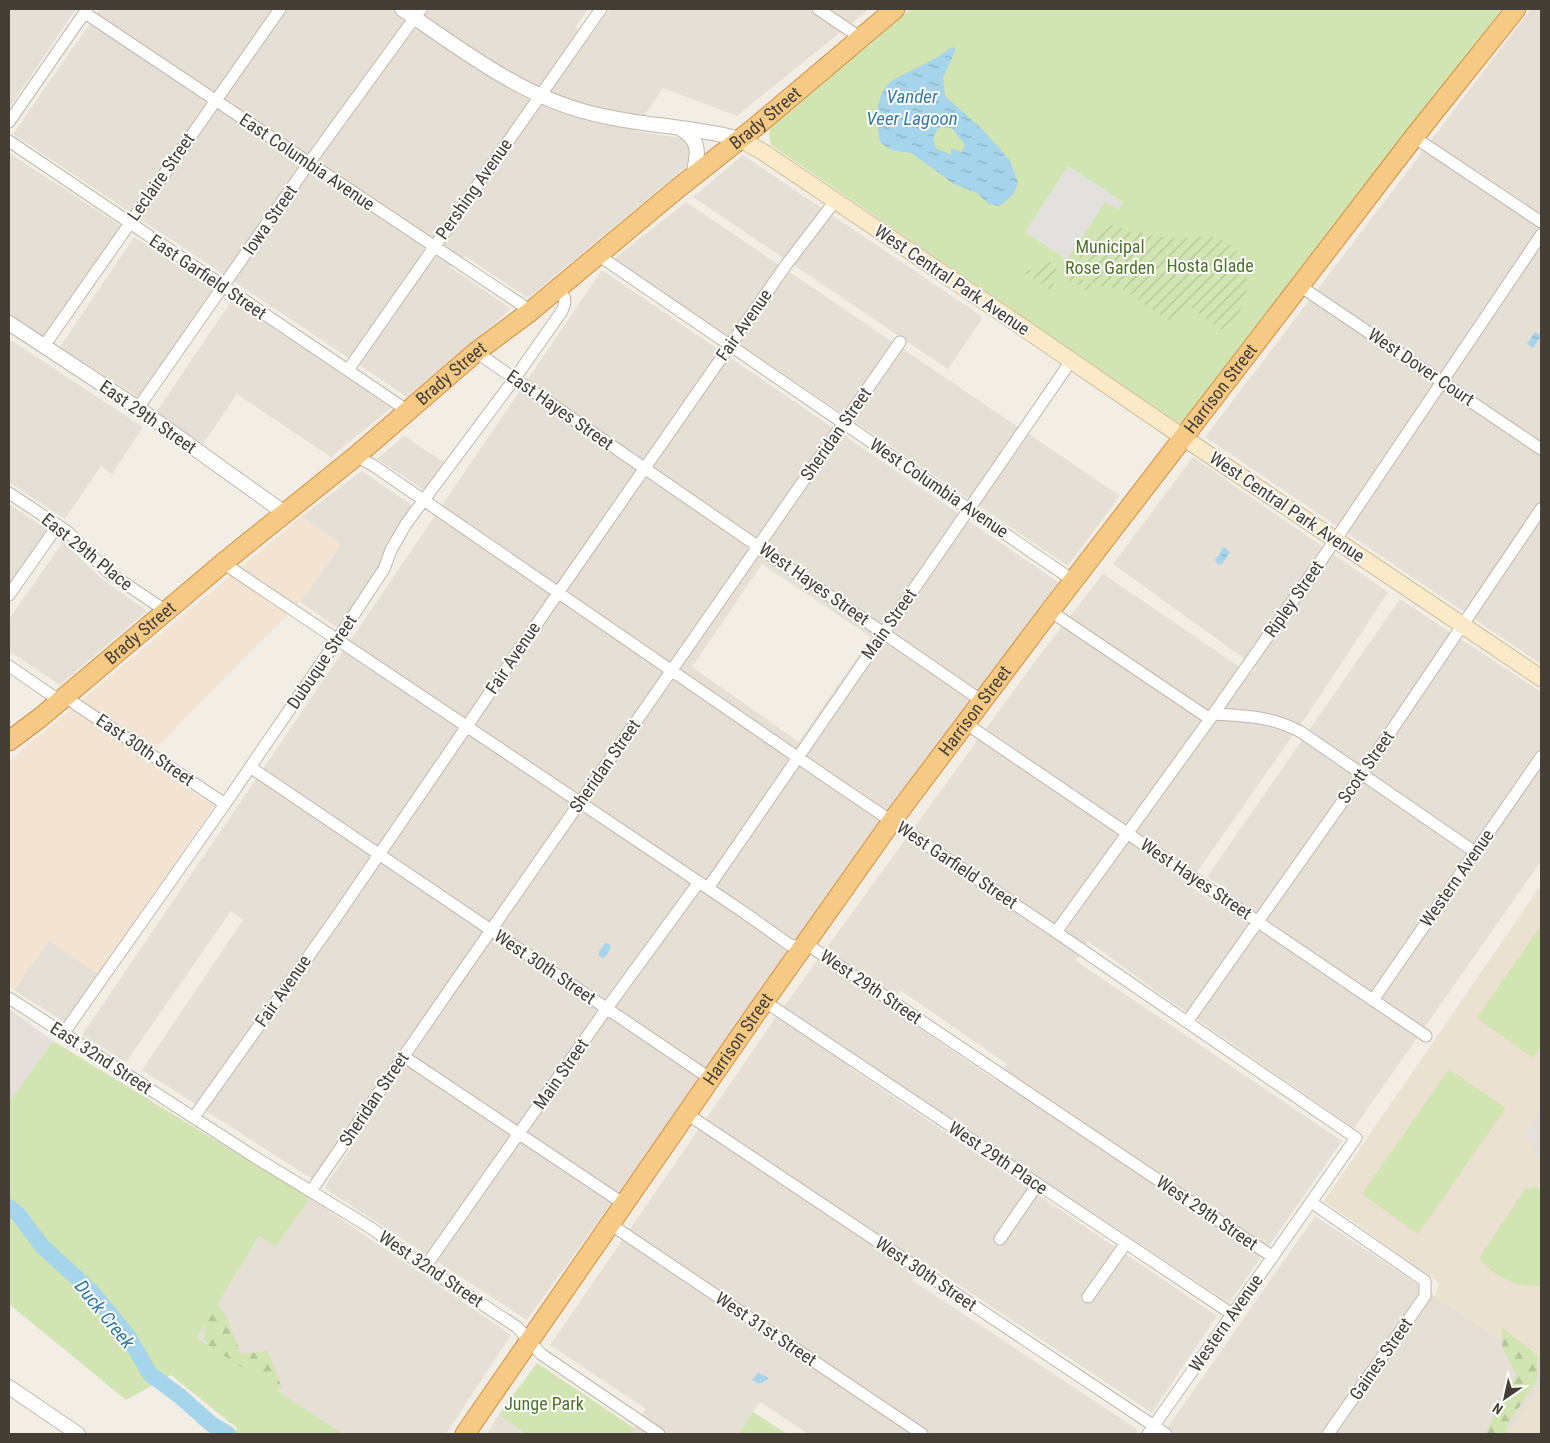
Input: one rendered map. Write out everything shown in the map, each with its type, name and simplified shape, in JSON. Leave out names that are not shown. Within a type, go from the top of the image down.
[{"type":"highway","name":"Brady Street","points":[[9,741],[356,456],[476,352],[530,311],[895,9]]},
{"type":"highway","name":"Harrison Street","points":[[465,1434],[764,1001],[892,821],[1050,611],[1414,137],[1516,9]]},
{"type":"main road","name":"West Central Park Avenue","points":[[740,139],[835,201],[1541,678]]},
{"type":"street","name":"Leclaire Street","points":[[44,346],[280,9]]},
{"type":"street","points":[[402,9],[418,13],[476,59],[554,103],[595,115],[718,133],[740,139]]},
{"type":"street","name":"Pershing Avenue","points":[[348,370],[601,9]]},
{"type":"street","points":[[818,9],[861,38]]},
{"type":"street","name":"East Columbia Avenue","points":[[86,11],[215,100],[530,311]]},
{"type":"street","points":[[9,122],[86,11]]},
{"type":"street","name":"Iowa Street","points":[[138,408],[309,163],[418,13]]},
{"type":"street","points":[[676,127],[685,132],[697,146],[698,153],[693,176]]},
{"type":"street","points":[[1414,137],[1541,222]]},
{"type":"street","name":"East Garfield Street","points":[[9,141],[408,411]]},
{"type":"street","name":"Fair Avenue","points":[[194,1117],[379,854],[730,345],[786,265],[835,201]]},
{"type":"street","name":"Ripley Street","points":[[1056,932],[1336,539],[1444,382],[1541,235]]},
{"type":"street","points":[[598,255],[730,345]]},
{"type":"street","name":"West Dover Court","points":[[1300,286],[1541,449]]},
{"type":"street","name":"Dubuque Street","points":[[63,1034],[225,804],[337,640],[384,569],[391,550],[406,524],[515,378],[564,306],[565,296],[558,288]]},
{"type":"street","name":"East 29th Street","points":[[9,323],[138,408],[286,514]]},
{"type":"street","name":"Sheridan Street","points":[[311,1191],[490,930],[900,342]]},
{"type":"street","name":"West Columbia Avenue","points":[[730,345],[1074,581]]},
{"type":"street","name":"East Hayes Street","points":[[476,352],[645,468]]},
{"type":"street","name":"Main Street","points":[[425,1267],[607,1008],[703,885],[797,757],[1071,361]]},
{"type":"street","points":[[356,456],[374,466],[558,592]]},
{"type":"street","name":"West Hayes Street","points":[[645,468],[982,701]]},
{"type":"street","name":"East 29th Place","points":[[9,493],[68,532],[108,572],[166,611]]},
{"type":"street","name":"Scott Street","points":[[1188,1022],[1362,774],[1541,509]]},
{"type":"street","points":[[9,595],[58,525]]},
{"type":"street","points":[[223,564],[466,726]]},
{"type":"street","name":"West Garfield Street","points":[[558,592],[1356,1138]]},
{"type":"street","points":[[1050,611],[1211,717],[1256,716],[1289,726],[1475,852]]},
{"type":"street","name":"East 30th Street","points":[[9,666],[225,804]]},
{"type":"street","name":"West Hayes Street","points":[[966,723],[1426,1036]]},
{"type":"street","name":"West 29th Street","points":[[466,726],[790,945],[812,947],[1273,1257]]},
{"type":"street","name":"Western Avenue","points":[[1373,1000],[1541,757]]},
{"type":"street","points":[[250,767],[379,854]]},
{"type":"street","name":"West 30th Street","points":[[379,854],[711,1079]]},
{"type":"street","name":"East 32nd Street","points":[[9,998],[194,1117]]},
{"type":"street","name":"West 29th Place","points":[[764,1001],[1232,1314]]},
{"type":"street","points":[[403,1056],[624,1204]]},
{"type":"street","name":"West 30th Street","points":[[687,1114],[1151,1430],[1166,1434]]},
{"type":"street","name":"West 32nd Street","points":[[194,1117],[371,1228],[425,1267],[517,1327],[541,1354],[659,1434]]},
{"type":"street","name":"Western Avenue","points":[[1151,1430],[1356,1138]]},
{"type":"street","points":[[1000,1239],[1038,1185]]},
{"type":"street","name":"Gaines Street","points":[[1311,1202],[1425,1281],[1425,1296],[1328,1434]]},
{"type":"street","name":"West 31st Street","points":[[610,1224],[922,1434]]},
{"type":"street","points":[[1088,1297],[1126,1243]]},
{"type":"street","points":[[10,1389],[78,1434]]},
{"type":"shaded area","points":[[9,9],[76,9],[9,108]]},
{"type":"shaded area","points":[[100,9],[588,9],[575,28],[589,38],[610,9],[869,9],[737,116],[663,88],[634,131],[688,139],[693,161],[528,298],[465,256],[450,267],[511,309],[407,397],[13,134]]},
{"type":"shaded area","points":[[1531,9],[1541,9],[1541,664],[1205,437]]},
{"type":"shaded area","points":[[9,153],[121,226],[42,338],[9,316]]},
{"type":"shaded area","points":[[743,155],[983,317],[948,369],[693,197]]},
{"type":"shaded area","points":[[1068,166],[1123,202],[1118,210],[1105,202],[1067,260],[1025,232]]},
{"type":"shaded area","points":[[686,202],[1120,496],[1068,566],[614,259]]},
{"type":"shaded area","points":[[134,237],[213,289],[138,397],[60,347]]},
{"type":"shaded area","points":[[602,270],[1058,582],[527,1320],[324,1188],[424,1039],[413,1031],[312,1179],[142,1070],[243,920],[231,911],[126,1062],[82,1035]],"holes":[[[762,564],[871,637],[799,742],[692,667]]]},
{"type":"shaded area","points":[[232,300],[391,408],[331,457],[237,394],[203,444],[155,414]]},
{"type":"shaded area","points":[[9,339],[143,427],[112,474],[101,466],[65,519],[9,482]]},
{"type":"shaded area","points":[[404,436],[445,463],[426,491],[377,459]]},
{"type":"shaded area","points":[[1193,457],[1388,592],[1312,708],[1188,885],[1216,904],[1227,889],[1207,877],[1400,599],[1541,692],[1541,861],[1354,1128],[1156,991],[1088,941],[1076,961],[1342,1141],[1229,1303],[856,1056],[849,1067],[1217,1316],[1152,1413],[926,1263],[912,1280],[1138,1430],[1135,1434],[808,1434],[760,1402],[739,1434],[630,1434],[646,1409],[550,1345],[774,1020],[1036,660],[1103,574],[1250,674],[1257,668],[1113,564]],"holes":[[[900,990],[1007,1064],[996,1081],[889,1007]]]},
{"type":"shaded area","points":[[362,471],[413,506],[377,572],[338,628],[300,602],[341,545],[302,516]]},
{"type":"shaded area","points":[[9,504],[48,530],[9,585]]},
{"type":"shaded area","points":[[302,516],[341,545],[300,602],[156,748],[148,761],[214,806],[98,974],[49,940],[14,990],[9,986],[9,761]]},
{"type":"shaded area","points":[[63,542],[103,580],[147,611],[60,685],[9,651],[9,619]]},
{"type":"shaded area","points":[[1541,885],[1541,1367],[1435,1296],[1439,1283],[1324,1201]]},
{"type":"shaded area","points":[[49,940],[98,974],[64,1022],[14,990]]},
{"type":"shaded area","points":[[9,1009],[53,1041],[10,1100],[9,1099]]},
{"type":"shaded area","points":[[1541,1102],[1541,1157],[1531,1150],[1535,1143],[1524,1136],[1537,1116]]},
{"type":"shaded area","points":[[310,1198],[511,1335],[446,1434],[343,1434],[197,1338],[259,1236],[276,1247]]},
{"type":"shaded area","points":[[1315,1216],[1541,1367],[1541,1387],[1509,1434],[1163,1434]]},
{"type":"shaded area","points":[[1541,1387],[1541,1434],[1509,1434]]},
{"type":"shaded area","points":[[499,1414],[525,1434],[487,1434]]},
{"type":"green space","points":[[911,9],[1502,9],[1183,426],[771,145],[770,129]]},
{"type":"green space","points":[[1111,225],[1127,230],[1136,238],[1140,232],[1166,237],[1212,237],[1229,244],[1239,254],[1245,268],[1247,288],[1238,314],[1226,330],[1219,329],[1187,304],[1173,323],[1121,288],[1111,288],[1095,284],[1087,279],[1080,258],[1084,242],[1092,234]]},
{"type":"green space","points":[[1048,260],[1057,270],[1057,277],[1050,290],[1025,273],[1028,270],[1035,270],[1038,263]]},
{"type":"green space","points":[[1064,271],[1092,285],[1094,292],[1090,292],[1064,278]]},
{"type":"green space","points":[[1541,925],[1541,1046],[1533,1058],[1477,1018]]},
{"type":"green space","points":[[53,1041],[310,1198],[276,1247],[259,1236],[197,1338],[343,1434],[229,1434],[238,1429],[171,1375],[126,1400],[9,1304],[9,1099],[11,1099]]},
{"type":"green space","points":[[1449,1069],[1506,1108],[1418,1234],[1362,1194]]},
{"type":"green space","points":[[1537,1187],[1541,1191],[1541,1286],[1532,1286],[1515,1283],[1499,1276],[1479,1258],[1525,1189]]},
{"type":"green space","points":[[213,1298],[226,1316],[241,1354],[268,1351],[282,1388],[248,1404],[204,1338],[208,1307]]},
{"type":"green space","points":[[1502,1327],[1537,1355],[1537,1380],[1508,1424],[1506,1434],[1485,1434],[1517,1375],[1502,1347]]},
{"type":"green space","name":"Junge Park","points":[[537,1363],[634,1428],[630,1434],[525,1434],[499,1414]]},
{"type":"green space","points":[[753,1412],[787,1434],[739,1434]]},
{"type":"water","name":"Vander Veer Lagoon","points":[[952,47],[956,49],[943,78],[945,96],[982,129],[1010,161],[1018,182],[1014,193],[999,206],[989,204],[977,193],[954,184],[911,153],[891,150],[880,142],[877,117],[879,102],[885,87],[891,81],[936,58]],"holes":[[[941,127],[952,128],[965,146],[961,152],[951,148],[951,154],[949,154],[936,148],[933,138]]]},
{"type":"water","points":[[1535,332],[1541,336],[1533,348],[1527,344]]},
{"type":"water","points":[[1224,547],[1230,552],[1222,564],[1218,565],[1215,560]]},
{"type":"water","points":[[605,943],[609,944],[611,948],[603,958],[599,956],[599,952]]},
{"type":"water","points":[[758,1373],[766,1376],[768,1379],[760,1384],[752,1380]]},
{"type":"waterway","name":"Duck Creek","points":[[9,1207],[18,1214],[42,1246],[92,1292],[128,1336],[150,1374],[181,1397],[211,1424],[228,1434]]},
{"type":"waterway","points":[[211,1424],[212,1434]]},
{"type":"park label","name":"Municipal Rose Garden","points":[[1110,257]]},
{"type":"park label","name":"Hosta Glade","points":[[1210,266]]}]
